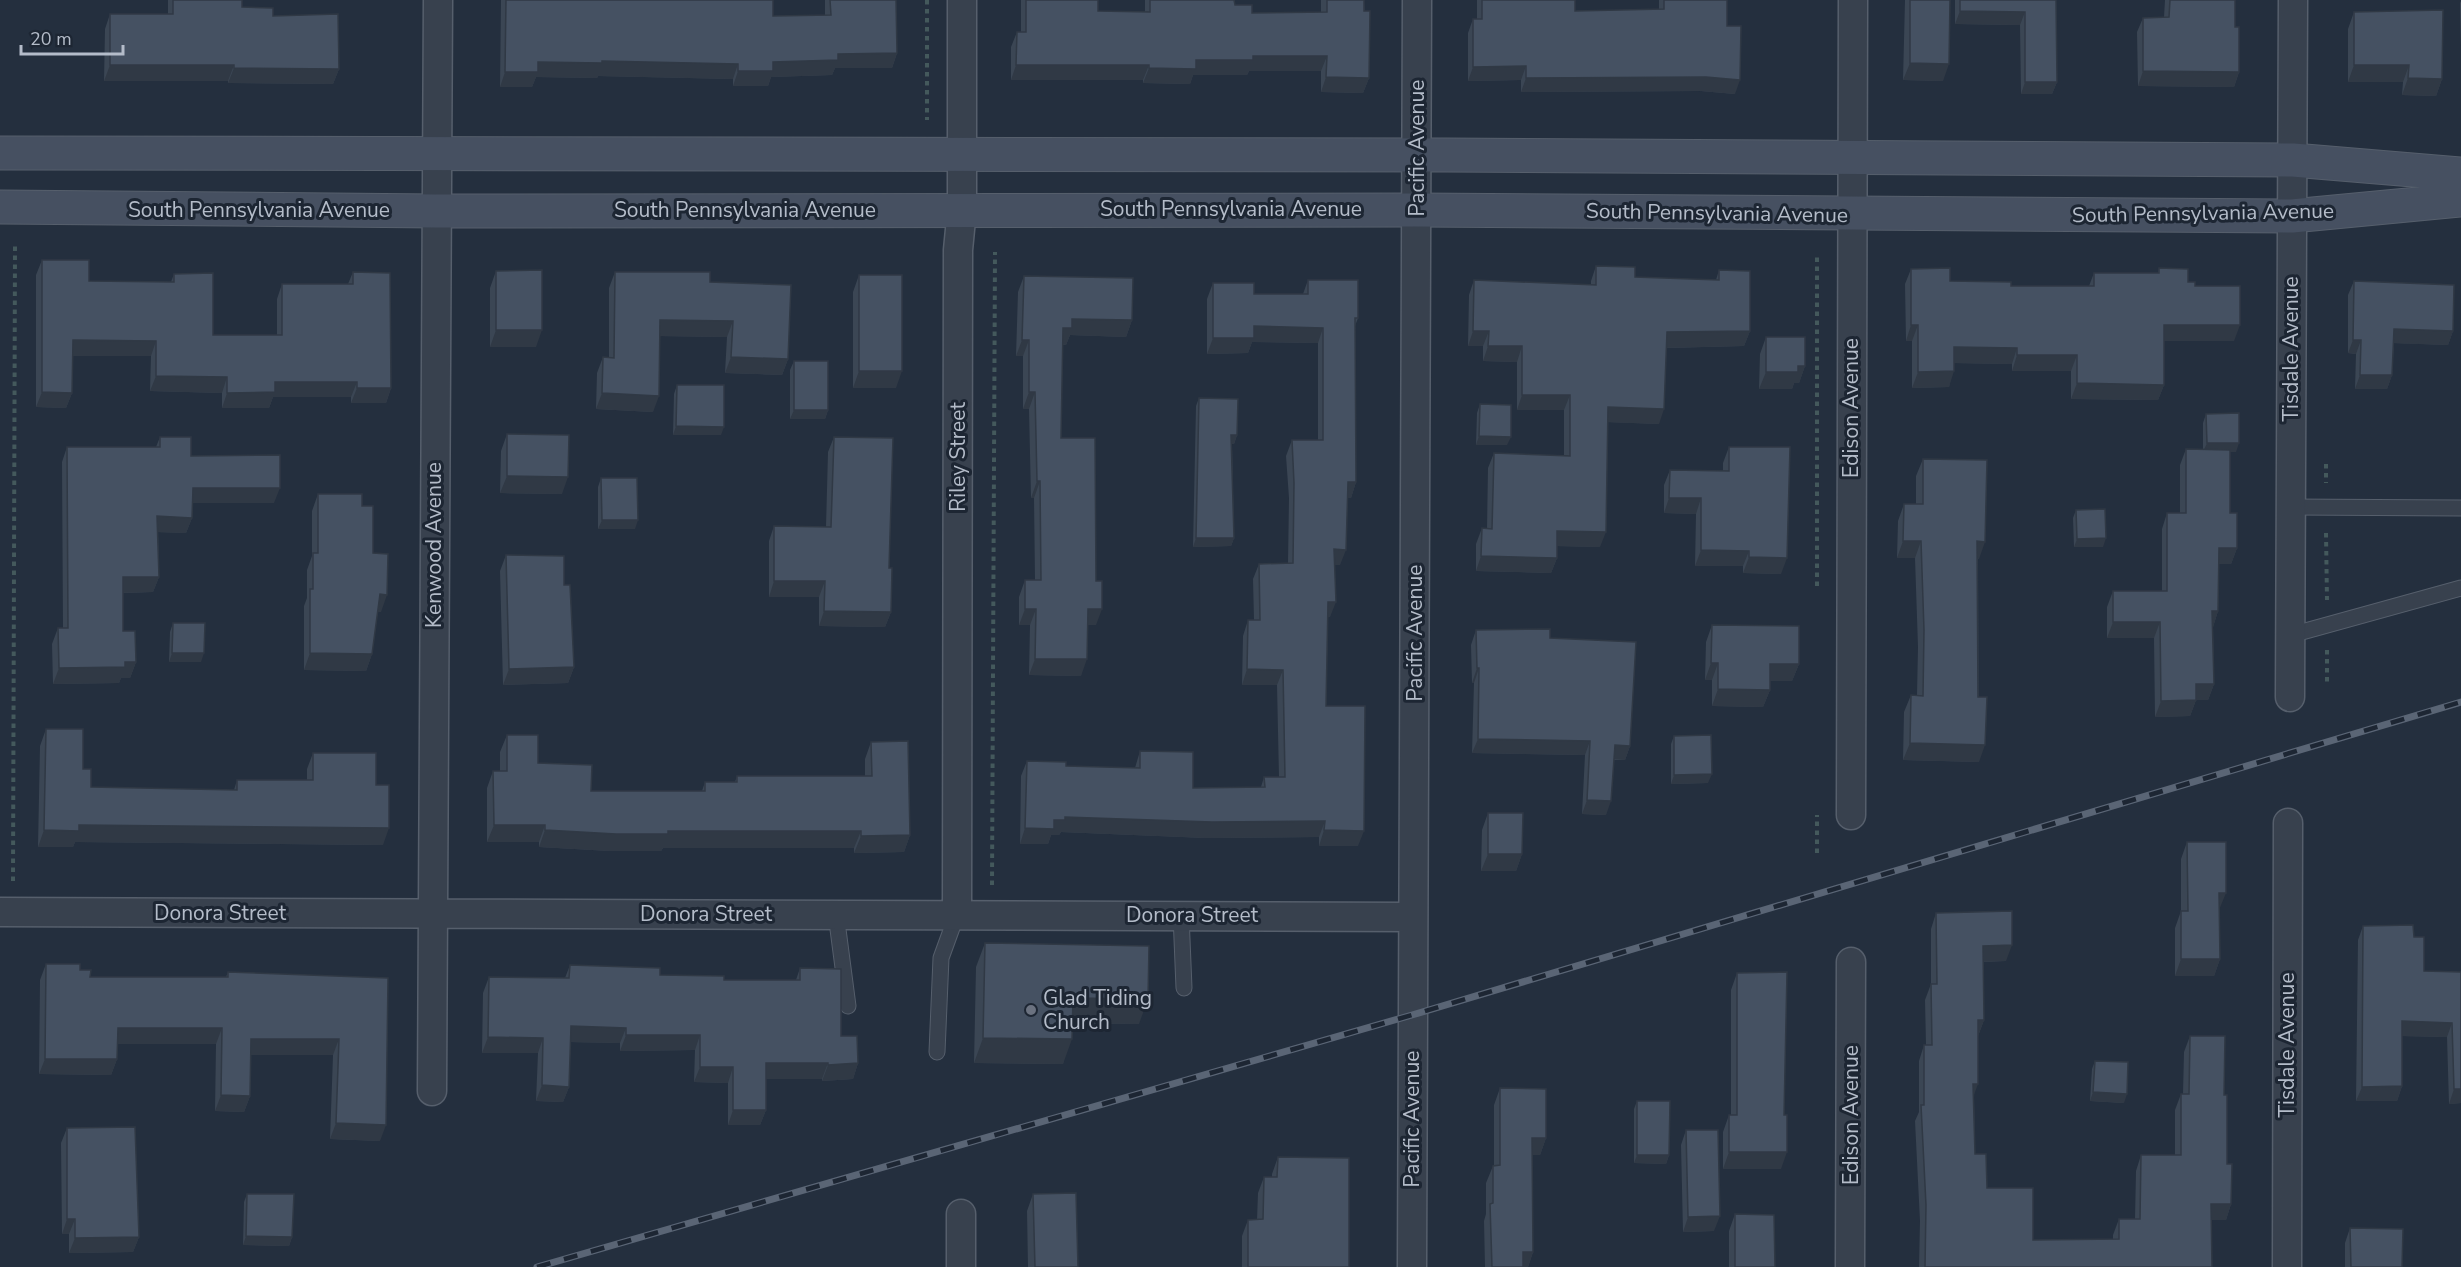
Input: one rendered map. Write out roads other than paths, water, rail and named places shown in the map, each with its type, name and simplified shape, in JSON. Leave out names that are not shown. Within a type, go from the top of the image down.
[{"type":"main road","points":[[0,153],[1417,155],[2293,160],[2461,174]]},
{"type":"main road","name":"South Pennsylvania Avenue","points":[[0,207],[436,211],[1417,210],[2292,216],[2461,200]]},
{"type":"street","name":"Kenwood Avenue","points":[[432,1091],[436,211],[439,155],[438,0]]},
{"type":"street","name":"Riley Street","points":[[957,914],[958,250],[962,209],[962,0]]},
{"type":"street","name":"Pacific Avenue","points":[[1412,1267],[1417,0]]},
{"type":"street","name":"Edison Avenue","points":[[1851,815],[1853,0]]},
{"type":"street","name":"Tisdale Avenue","points":[[2290,697],[2294,0]]},
{"type":"street","name":"Tisdale Avenue","points":[[2287,1267],[2288,822]]},
{"type":"street","name":"Donora Street","points":[[0,912],[1413,917]]},
{"type":"street","name":"Edison Avenue","points":[[1850,1267],[1851,962]]},
{"type":"street","points":[[961,1267],[962,1214]]},
{"type":"lane","points":[[2291,507],[2461,508]]},
{"type":"lane","points":[[2291,635],[2461,588]]},
{"type":"lane","points":[[836,914],[848,1006]]},
{"type":"lane","points":[[937,1052],[941,958],[957,914]]},
{"type":"lane","points":[[1181,915],[1184,988]]},
{"type":"railway","points":[[537,1267],[1412,1015],[2461,702]]},
{"type":"place","name":"Glad Tiding Church","points":[[1031,1010]]}]
